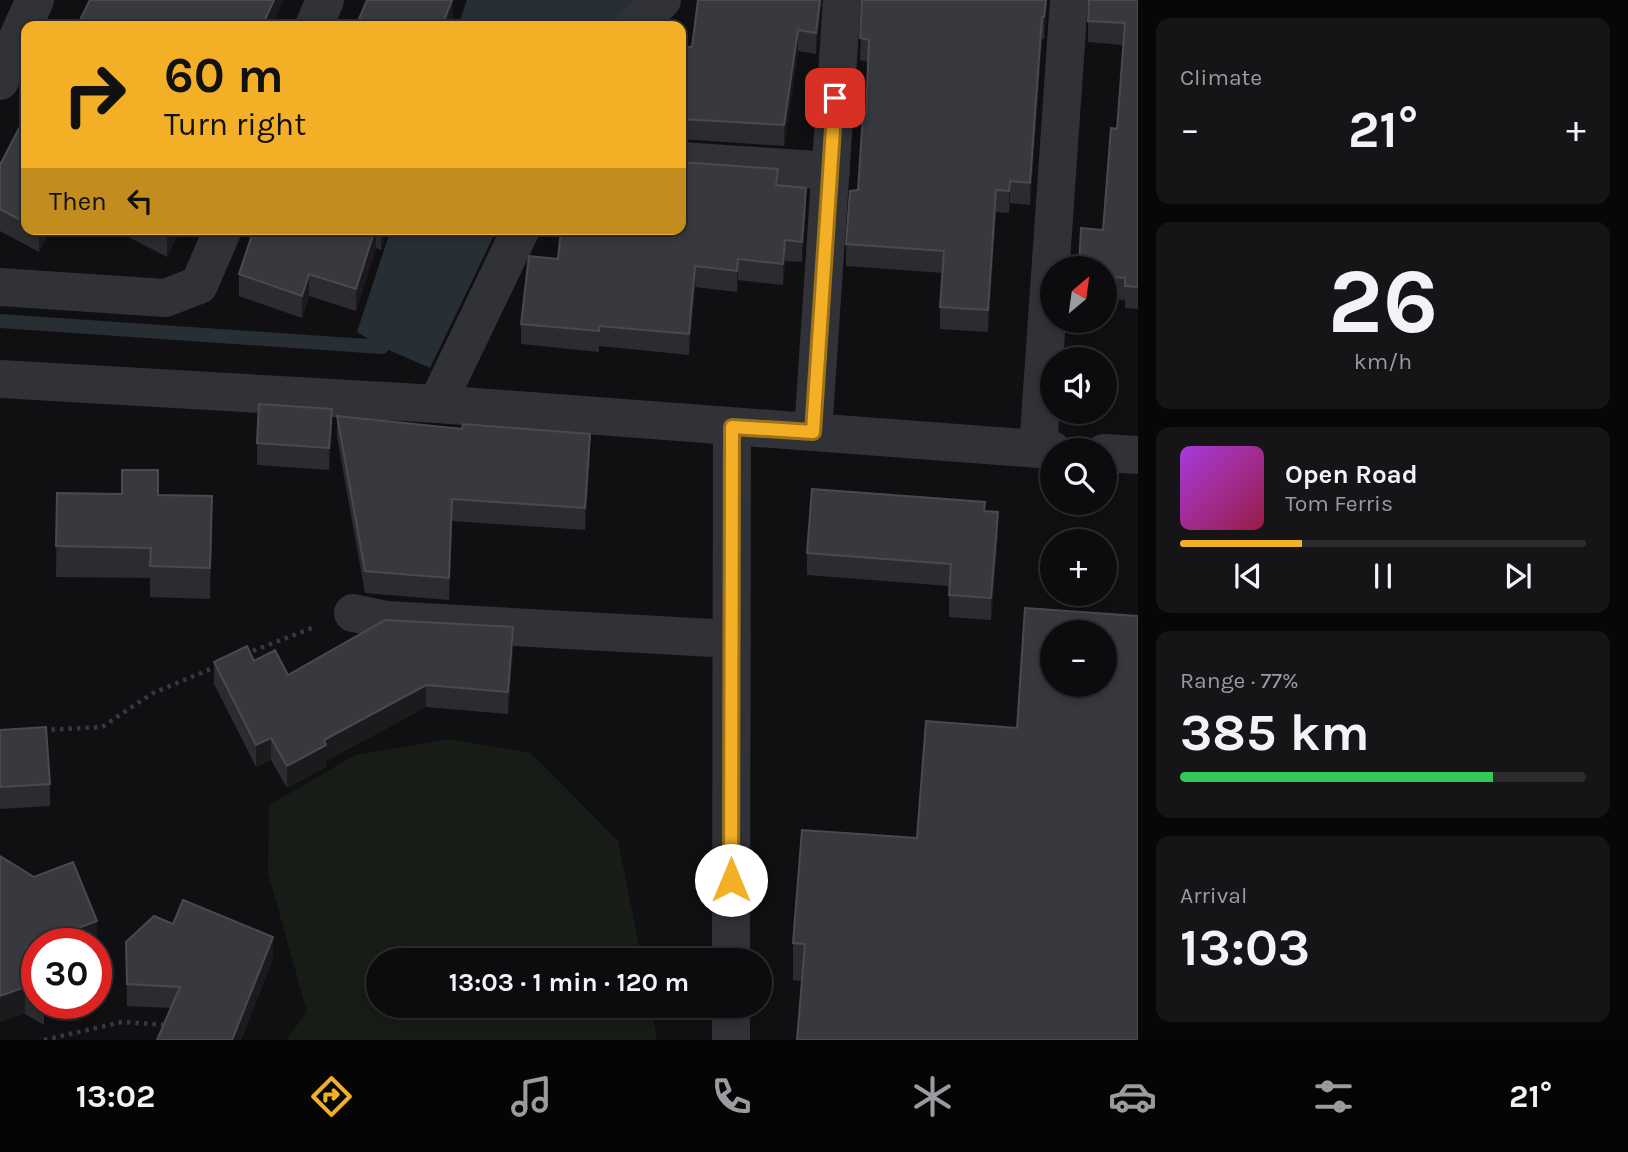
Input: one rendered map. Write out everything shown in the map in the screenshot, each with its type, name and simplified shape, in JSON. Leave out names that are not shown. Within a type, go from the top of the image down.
[{"type":"street","points":[[25,21],[36,0]]},
{"type":"street","points":[[316,21],[326,0]]},
{"type":"street","points":[[639,21],[662,0]]},
{"type":"street","points":[[813,432],[842,0]]},
{"type":"street","points":[[1046,438],[1069,0]]},
{"type":"street","points":[[3,61],[21,28]]},
{"type":"street","points":[[686,161],[831,171]]},
{"type":"street","points":[[0,287],[165,298],[199,285],[220,235]]},
{"type":"street","points":[[437,404],[518,235]]},
{"type":"street","points":[[0,379],[437,404],[1040,450]]},
{"type":"street","points":[[731,948],[732,427]]},
{"type":"street","points":[[1117,454],[1138,455]]},
{"type":"street","points":[[353,613],[387,620],[732,639]]},
{"type":"street","points":[[731,1018],[731,1040]]},
{"type":"path","points":[[241,656],[353,613]]},
{"type":"path","points":[[35,730],[102,727],[153,694],[229,661]]},
{"type":"path","points":[[44,1040],[122,1022],[169,1026]]},
{"type":"shaded area","points":[[467,0],[638,0],[615,21],[460,21]]},
{"type":"shaded area","points":[[389,235],[494,235],[430,368],[382,347],[357,332]]},
{"type":"shaded area","points":[[449,739],[531,753],[618,841],[639,948],[366,948],[366,1018],[653,1018],[657,1040],[286,1040],[307,1012],[268,873],[269,805],[355,755]]},
{"type":"building","points":[[90,0],[274,0],[264,21],[80,21]]},
{"type":"building","points":[[367,0],[452,0],[444,21],[358,21]]},
{"type":"building","points":[[698,0],[820,0],[816,33],[798,30],[784,125],[686,119],[686,46],[692,47]]},
{"type":"building","points":[[862,0],[1046,0],[1042,17],[1030,183],[1010,181],[1009,191],[996,190],[988,310],[940,307],[944,251],[846,244],[850,191],[858,190],[863,114],[866,114],[869,40],[860,38]]},
{"type":"building","points":[[1089,0],[1138,0],[1138,287],[1125,286],[1125,278],[1117,277],[1117,256],[1080,256],[1081,228],[1103,230],[1111,128],[1117,129],[1125,23],[1088,21]]},
{"type":"building","points":[[21,125],[21,220],[0,209],[0,165]]},
{"type":"building","points":[[686,162],[778,169],[776,185],[806,188],[802,242],[785,240],[783,264],[738,259],[737,271],[695,266],[689,334],[599,326],[599,331],[521,324],[529,256],[558,259],[560,235],[686,235]]},
{"type":"building","points":[[252,235],[373,235],[356,289],[309,274],[302,296],[239,274]]},
{"type":"building","points":[[259,404],[332,409],[329,448],[257,443]]},
{"type":"building","points":[[337,416],[462,429],[463,424],[590,434],[585,508],[452,499],[449,578],[365,571]]},
{"type":"building","points":[[122,470],[158,470],[158,495],[212,496],[210,568],[150,566],[151,548],[56,546],[57,493],[122,494]]},
{"type":"building","points":[[812,489],[985,502],[984,511],[998,512],[991,598],[949,595],[951,564],[807,553]]},
{"type":"building","points":[[1025,608],[1138,616],[1138,1040],[797,1040],[805,944],[793,943],[802,830],[917,838],[926,721],[1017,728]]},
{"type":"building","points":[[385,620],[513,627],[508,692],[426,685],[324,740],[326,745],[287,766],[271,738],[256,745],[214,662],[247,646],[254,661],[275,650],[288,675]]},
{"type":"building","points":[[46,727],[50,784],[0,787],[0,730]]},
{"type":"building","points":[[0,856],[34,877],[73,862],[97,921],[79,928],[21,928],[21,988],[0,996]]},
{"type":"building","points":[[183,900],[273,937],[232,1040],[157,1040],[180,987],[127,984],[126,942],[154,916],[173,924]]},
{"type":"waterway","points":[[0,321],[382,347]]},
{"type":"route","points":[[731,880],[732,427],[813,432],[835,98]]}]
